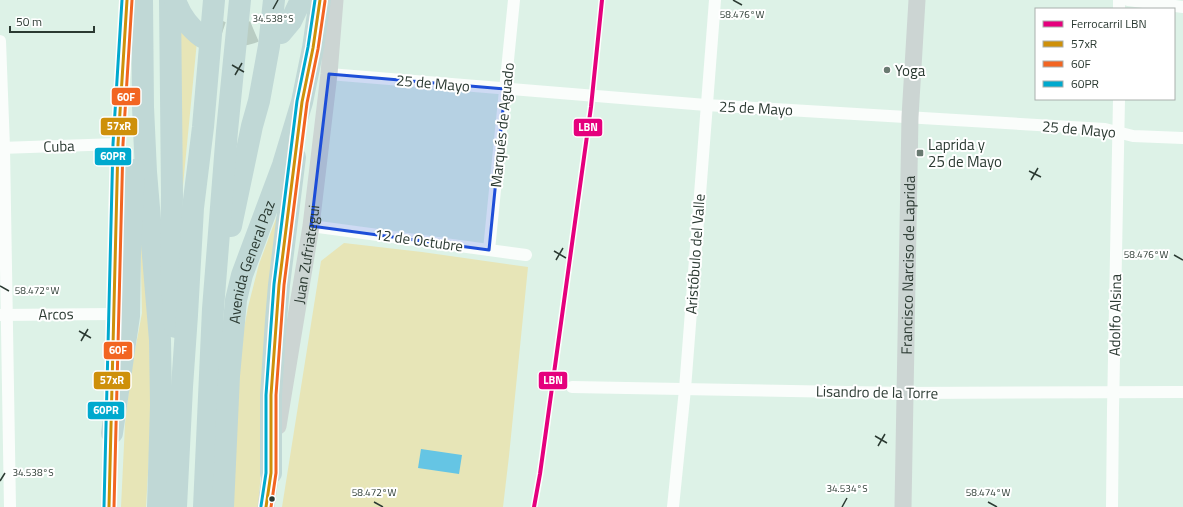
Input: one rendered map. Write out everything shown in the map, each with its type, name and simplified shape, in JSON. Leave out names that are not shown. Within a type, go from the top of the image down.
[{"type":"highway","points":[[142,0],[143,107],[148,215],[155,271],[160,340],[161,405],[158,507]]},
{"type":"highway","points":[[156,0],[160,195],[171,269],[182,387]]},
{"type":"highway","points":[[170,0],[172,195],[171,269]]},
{"type":"highway","points":[[175,0],[180,13],[186,21],[203,30],[187,0]]},
{"type":"highway","points":[[176,507],[193,208],[214,0]]},
{"type":"highway","name":"Avenida General Paz","points":[[204,507],[213,309],[227,131],[240,0]]},
{"type":"highway","points":[[252,130],[251,101],[260,0]]},
{"type":"highway","points":[[281,33],[291,21],[301,0]]},
{"type":"highway","name":"Avenida General Paz","points":[[223,507],[229,376],[236,300],[242,275],[280,172],[302,102],[313,48],[320,0]]},
{"type":"highway","points":[[213,309],[259,101],[269,46],[280,4]]},
{"type":"highway","points":[[271,472],[271,396],[279,285],[302,102]]},
{"type":"highway","points":[[112,433],[128,316],[134,167],[143,107]]},
{"type":"street","points":[[109,507],[118,144],[126,0]]},
{"type":"street","name":"Juan Zufriategui","points":[[266,507],[311,226],[329,74],[335,0]]},
{"type":"street","name":"Marqués de Aguado","points":[[490,250],[514,0]]},
{"type":"street","name":"Aristóbulo del Valle","points":[[673,507],[684,389],[715,0]]},
{"type":"street","name":"Francisco Narciso de Laprida","points":[[903,507],[910,117],[917,0]]},
{"type":"street","points":[[1128,0],[1183,7]]},
{"type":"street","points":[[0,41],[5,484],[10,507]]},
{"type":"street","name":"25 de Mayo","points":[[329,74],[706,105],[1105,129],[1133,136],[1183,138]]},
{"type":"street","name":"Adolfo Alsina","points":[[1112,507],[1119,100]]},
{"type":"street","name":"Cuba","points":[[2,148],[118,144]]},
{"type":"street","name":"12 de Octubre","points":[[311,226],[526,255]]},
{"type":"street","name":"Arcos","points":[[4,315],[113,314]]},
{"type":"street","name":"Lisandro de la Torre","points":[[572,387],[905,393],[1183,392]]},
{"type":"highlighted area","points":[[329,74],[505,89],[489,250],[311,226]]},
{"type":"shaded area","points":[[176,21],[197,41],[182,196]]},
{"type":"shaded area","points":[[284,197],[258,507],[233,507],[241,344],[248,307],[259,264]]},
{"type":"shaded area","points":[[140,220],[149,316],[151,421],[146,507],[121,507],[125,424],[131,372],[142,313]]},
{"type":"shaded area","points":[[344,243],[528,267],[503,507],[282,507],[321,261]]},
{"type":"water","points":[[421,449],[462,455],[459,474],[418,468]]},
{"type":"tunnel","points":[[203,22],[213,29],[224,33],[234,35],[244,34],[254,32],[263,27],[280,11]]},
{"type":"rail line","name":"LBN","points":[[534,507],[540,474],[591,107],[602,0]]},
{"type":"transit line","name":"60PR","points":[[104,507],[113,144],[122,0]]},
{"type":"transit line","name":"57xR","points":[[109,507],[118,144],[127,0]]},
{"type":"transit line","name":"60F","points":[[114,507],[123,144],[132,0]]},
{"type":"transit line","name":"60PR","points":[[261,506],[266,473],[266,395],[274,284],[297,101],[308,47],[315,0]]},
{"type":"transit line","name":"57xR","points":[[266,507],[271,473],[271,395],[279,285],[302,102],[313,48],[320,0]]},
{"type":"transit line","name":"60F","points":[[271,507],[276,473],[276,395],[284,285],[307,103],[318,49],[325,1]]},
{"type":"place","name":"Yoga","points":[[887,70]]},
{"type":"place","name":"Laprida y 25 de Mayo","points":[[920,153]]}]
